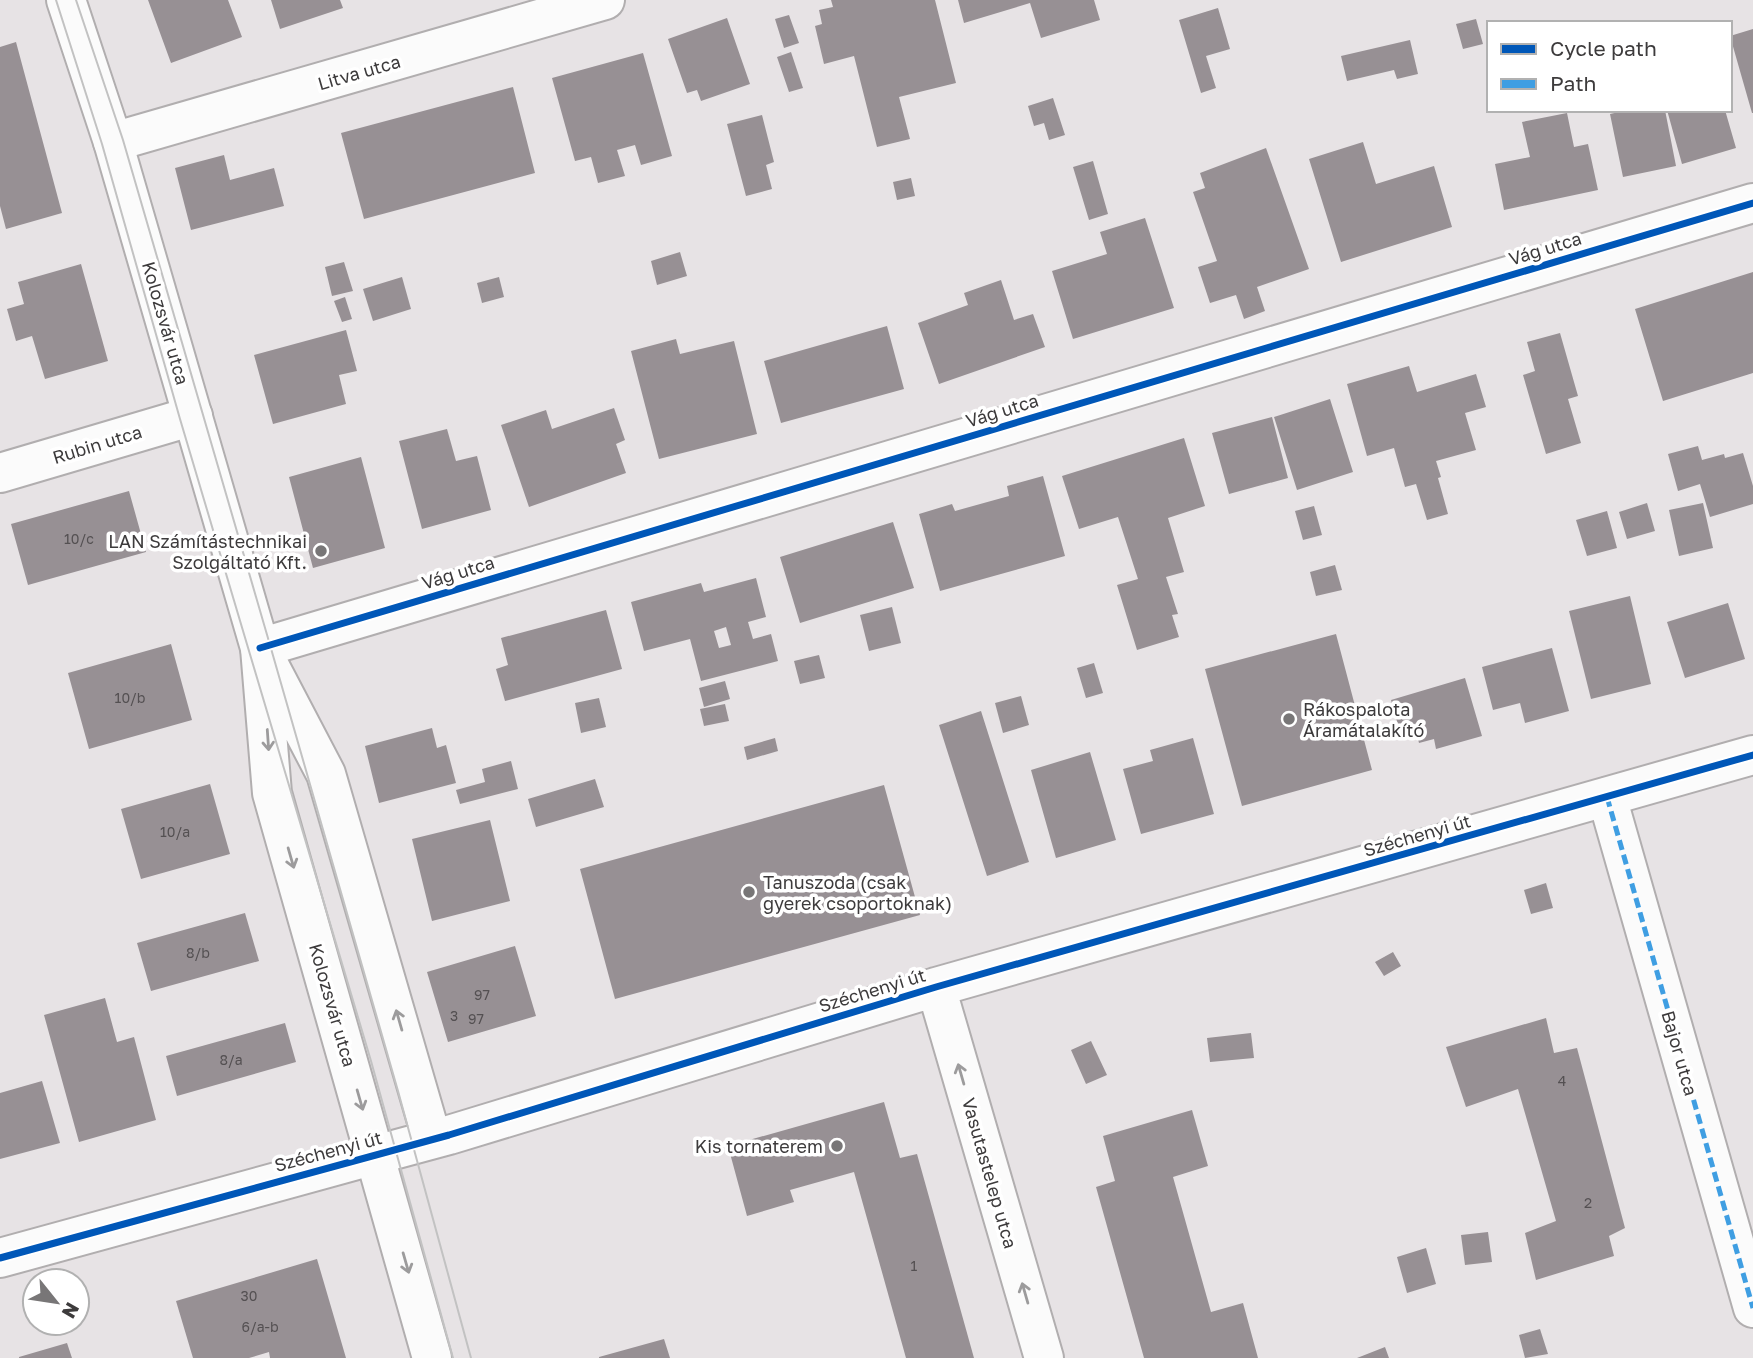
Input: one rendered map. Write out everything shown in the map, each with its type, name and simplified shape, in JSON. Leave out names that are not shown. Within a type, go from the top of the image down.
[{"type":"street","name":"Kolozsvár utca","points":[[66,0],[113,142],[260,648],[272,793],[432,1358]]},
{"type":"street","name":"Litva utca","points":[[113,142],[605,0]]},
{"type":"street","name":"Vág utca","points":[[260,648],[1753,203]]},
{"type":"street","name":"Rubin utca","points":[[0,473],[193,416]]},
{"type":"street","name":"Kolozsvár utca","points":[[260,648],[326,774],[432,1139]]},
{"type":"street","name":"Széchenyi út","points":[[0,1258],[432,1139],[936,987],[1753,755]]},
{"type":"street","name":"Bajor utca","points":[[1607,797],[1753,1308]]},
{"type":"street","name":"Vasutastelep utca","points":[[936,987],[1044,1358]]},
{"type":"building","points":[[148,0],[228,0],[242,37],[171,63]]},
{"type":"building","points":[[271,0],[340,0],[343,8],[280,29]]},
{"type":"building","points":[[831,0],[935,0],[956,83],[899,97],[910,139],[877,147],[854,56],[824,64],[815,26],[822,24],[819,10],[833,7]]},
{"type":"building","points":[[958,0],[1094,0],[1100,20],[1041,38],[1030,3],[964,23]]},
{"type":"building","points":[[1218,8],[1230,49],[1206,56],[1216,88],[1201,93],[1179,20]]},
{"type":"building","points":[[789,15],[799,43],[784,48],[775,19]]},
{"type":"building","points":[[727,18],[750,84],[701,101],[697,90],[687,93],[668,39]]},
{"type":"building","points":[[1476,19],[1483,44],[1463,49],[1456,24]]},
{"type":"building","points":[[1753,29],[1753,113],[1732,43],[1732,35]]},
{"type":"building","points":[[1410,40],[1418,74],[1397,79],[1394,70],[1347,81],[1341,56]]},
{"type":"building","points":[[16,42],[62,213],[6,229],[0,206],[0,47]]},
{"type":"building","points":[[791,52],[803,88],[789,92],[777,57]]},
{"type":"building","points":[[643,53],[672,156],[641,165],[635,145],[617,150],[625,176],[598,183],[591,157],[575,161],[552,78]]},
{"type":"building","points":[[513,87],[535,173],[364,219],[341,133]]},
{"type":"building","points":[[1053,98],[1065,135],[1049,140],[1044,123],[1034,126],[1028,106]]},
{"type":"building","points":[[1665,112],[1676,166],[1623,177],[1610,114]]},
{"type":"building","points":[[1668,112],[1726,112],[1736,148],[1682,164]]},
{"type":"building","points":[[1567,113],[1574,147],[1588,144],[1598,190],[1504,210],[1495,164],[1530,157],[1522,122]]},
{"type":"building","points":[[762,115],[774,162],[766,165],[772,189],[746,196],[727,124]]},
{"type":"building","points":[[1363,142],[1376,184],[1434,166],[1452,227],[1341,262],[1309,159]]},
{"type":"building","points":[[1266,148],[1309,269],[1257,287],[1265,311],[1244,319],[1236,295],[1210,303],[1198,267],[1217,261],[1193,192],[1205,188],[1200,173]]},
{"type":"building","points":[[224,155],[230,180],[274,168],[284,206],[191,230],[175,168]]},
{"type":"building","points":[[1093,161],[1108,214],[1089,220],[1073,167]]},
{"type":"building","points":[[911,178],[915,196],[897,200],[893,182]]},
{"type":"building","points":[[1145,218],[1174,308],[1073,339],[1052,271],[1107,254],[1100,232]]},
{"type":"building","points":[[680,252],[687,276],[657,285],[651,261]]},
{"type":"building","points":[[344,262],[353,291],[332,296],[325,267]]},
{"type":"building","points":[[81,264],[108,361],[45,379],[32,336],[16,341],[7,309],[24,304],[18,282]]},
{"type":"building","points":[[1753,272],[1753,373],[1663,401],[1635,309]]},
{"type":"building","points":[[402,277],[411,309],[373,321],[363,289]]},
{"type":"building","points":[[499,277],[504,297],[482,303],[477,283]]},
{"type":"building","points":[[1001,280],[1014,320],[1033,314],[1045,347],[939,384],[918,323],[968,305],[964,293]]},
{"type":"building","points":[[345,297],[352,319],[342,322],[334,301]]},
{"type":"building","points":[[887,326],[904,389],[781,423],[764,361]]},
{"type":"building","points":[[346,330],[357,371],[339,375],[346,404],[273,424],[254,355]]},
{"type":"building","points":[[1560,333],[1578,396],[1568,399],[1581,443],[1546,454],[1523,375],[1535,371],[1527,342]]},
{"type":"building","points":[[676,339],[680,354],[734,341],[757,434],[659,459],[631,351]]},
{"type":"building","points":[[1409,366],[1417,392],[1476,374],[1486,407],[1465,413],[1476,450],[1436,461],[1448,514],[1427,520],[1416,484],[1405,487],[1394,448],[1367,456],[1347,384]]},
{"type":"building","points":[[1330,399],[1353,472],[1297,490],[1274,417]]},
{"type":"building","points":[[614,408],[625,440],[616,444],[626,473],[529,507],[501,425],[546,410],[552,429]]},
{"type":"building","points":[[1272,417],[1288,478],[1229,494],[1212,433]]},
{"type":"building","points":[[447,429],[456,461],[477,456],[491,510],[422,529],[399,441]]},
{"type":"building","points":[[1184,438],[1205,506],[1168,518],[1184,572],[1166,577],[1178,614],[1172,615],[1179,637],[1137,650],[1117,585],[1138,579],[1118,517],[1079,529],[1062,476]]},
{"type":"building","points":[[1698,446],[1702,460],[1724,454],[1725,458],[1743,453],[1753,486],[1753,504],[1710,517],[1700,484],[1678,491],[1668,454]]},
{"type":"building","points":[[361,457],[385,548],[313,568],[289,477]]},
{"type":"building","points":[[1043,476],[1065,556],[940,591],[919,514],[952,504],[955,511],[1009,496],[1007,486]]},
{"type":"building","points":[[129,491],[146,552],[28,585],[11,524]]},
{"type":"building","points":[[1647,503],[1655,531],[1627,539],[1619,512]]},
{"type":"building","points":[[1703,503],[1713,548],[1679,556],[1669,510]]},
{"type":"building","points":[[1314,506],[1322,535],[1303,540],[1295,511]]},
{"type":"building","points":[[1607,511],[1617,548],[1587,556],[1576,520]]},
{"type":"building","points":[[893,522],[914,588],[800,623],[780,557]]},
{"type":"building","points":[[1335,565],[1342,590],[1316,596],[1310,572]]},
{"type":"building","points":[[756,578],[766,617],[748,622],[753,639],[771,634],[778,661],[701,681],[690,639],[644,651],[631,602],[701,583],[704,592]],"holes":[[[726,627],[731,645],[719,648],[714,631]]]},
{"type":"building","points":[[1630,596],[1651,684],[1591,699],[1569,611]]},
{"type":"building","points":[[1728,603],[1745,659],[1685,678],[1667,622]]},
{"type":"building","points":[[892,607],[901,643],[869,651],[860,615]]},
{"type":"building","points":[[606,610],[622,669],[505,701],[496,669],[508,665],[501,638]]},
{"type":"building","name":"Rákospalota Áramátalakító","points":[[1336,634],[1372,770],[1242,806],[1205,669]]},
{"type":"building","points":[[171,644],[192,720],[89,749],[68,673]]},
{"type":"building","points":[[1552,648],[1569,711],[1525,723],[1520,703],[1493,710],[1482,667]]},
{"type":"building","points":[[819,655],[825,678],[800,684],[794,661]]},
{"type":"building","points":[[1094,663],[1103,693],[1086,698],[1077,668]]},
{"type":"building","points":[[1465,678],[1482,736],[1436,749],[1434,739],[1419,743],[1417,735],[1402,739],[1391,700]]},
{"type":"building","points":[[725,681],[730,699],[704,707],[699,688]]},
{"type":"building","points":[[1021,696],[1029,725],[1003,733],[995,703]]},
{"type":"building","points":[[599,698],[606,727],[581,733],[575,703]]},
{"type":"building","points":[[725,704],[729,721],[704,726],[700,709]]},
{"type":"building","points":[[981,711],[1029,862],[987,876],[939,725]]},
{"type":"building","points":[[432,728],[437,748],[446,745],[456,783],[379,803],[365,746]]},
{"type":"building","points":[[775,738],[778,751],[747,760],[744,747]]},
{"type":"building","points":[[1193,738],[1214,814],[1141,834],[1123,769],[1153,761],[1150,750]]},
{"type":"building","points":[[1090,752],[1116,840],[1056,858],[1031,770]]},
{"type":"building","points":[[511,761],[518,789],[460,804],[456,790],[485,782],[482,769]]},
{"type":"building","points":[[595,779],[604,807],[536,827],[528,799]]},
{"type":"building","points":[[210,784],[230,854],[141,879],[121,809]]},
{"type":"building","name":"Tanuszoda (csak gyerek csoportoknak)","points":[[884,785],[920,915],[615,999],[580,869]]},
{"type":"building","points":[[490,820],[510,901],[432,921],[412,839]]},
{"type":"building","points":[[1546,883],[1553,908],[1531,914],[1524,890]]},
{"type":"building","points":[[245,913],[259,961],[151,991],[137,943]]},
{"type":"building","points":[[515,946],[536,1016],[448,1042],[427,972]]},
{"type":"building","points":[[1393,952],[1401,966],[1384,976],[1375,962]]},
{"type":"building","points":[[105,998],[117,1042],[134,1037],[156,1120],[79,1142],[44,1015]]},
{"type":"building","points":[[1546,1018],[1554,1053],[1577,1048],[1625,1228],[1609,1236],[1614,1256],[1536,1280],[1525,1233],[1556,1221],[1518,1089],[1466,1107],[1446,1047]]},
{"type":"building","points":[[285,1023],[296,1062],[177,1096],[166,1056]]},
{"type":"building","points":[[1251,1033],[1254,1058],[1210,1062],[1207,1038]]},
{"type":"building","points":[[1091,1041],[1107,1075],[1086,1084],[1071,1050]]},
{"type":"building","points":[[42,1081],[60,1143],[0,1159],[0,1093]]},
{"type":"building","points":[[884,1102],[900,1158],[917,1154],[974,1358],[906,1358],[854,1172],[790,1190],[794,1202],[747,1216],[728,1146]]},
{"type":"building","points":[[1192,1110],[1208,1166],[1173,1177],[1211,1312],[1243,1303],[1258,1358],[1144,1358],[1096,1187],[1115,1181],[1103,1136]]},
{"type":"building","points":[[1488,1232],[1492,1262],[1465,1265],[1461,1235]]},
{"type":"building","points":[[1426,1248],[1436,1284],[1407,1293],[1397,1257]]},
{"type":"building","points":[[317,1259],[346,1358],[270,1358],[269,1352],[249,1358],[193,1358],[176,1301]]},
{"type":"building","points":[[1540,1329],[1548,1354],[1525,1358],[1519,1335]]},
{"type":"building","points":[[664,1339],[670,1358],[599,1358],[599,1357]]},
{"type":"building","points":[[67,1343],[72,1358],[19,1358],[19,1357]]},
{"type":"building","points":[[1385,1347],[1389,1358],[1357,1358]]},
{"type":"tram line","points":[[56,0],[102,144],[180,419],[371,1061],[453,1358]]},
{"type":"tram line","points":[[76,0],[123,140],[270,645],[398,1091],[471,1358]]},
{"type":"marked path","points":[[1607,797],[1753,1308]]},
{"type":"cycle path","points":[[260,648],[1753,203]]},
{"type":"cycle path","points":[[0,1258],[449,1135],[936,987],[1753,755]]},
{"type":"place","name":"LAN Számítástechnikai Szolgáltató Kft.","points":[[321,551]]},
{"type":"place","name":"Rákospalota Áramátalakító","points":[[1289,719]]},
{"type":"place","name":"Tanuszoda (csak gyerek csoportoknak)","points":[[749,892]]},
{"type":"place","name":"Kis tornaterem","points":[[837,1146]]}]
